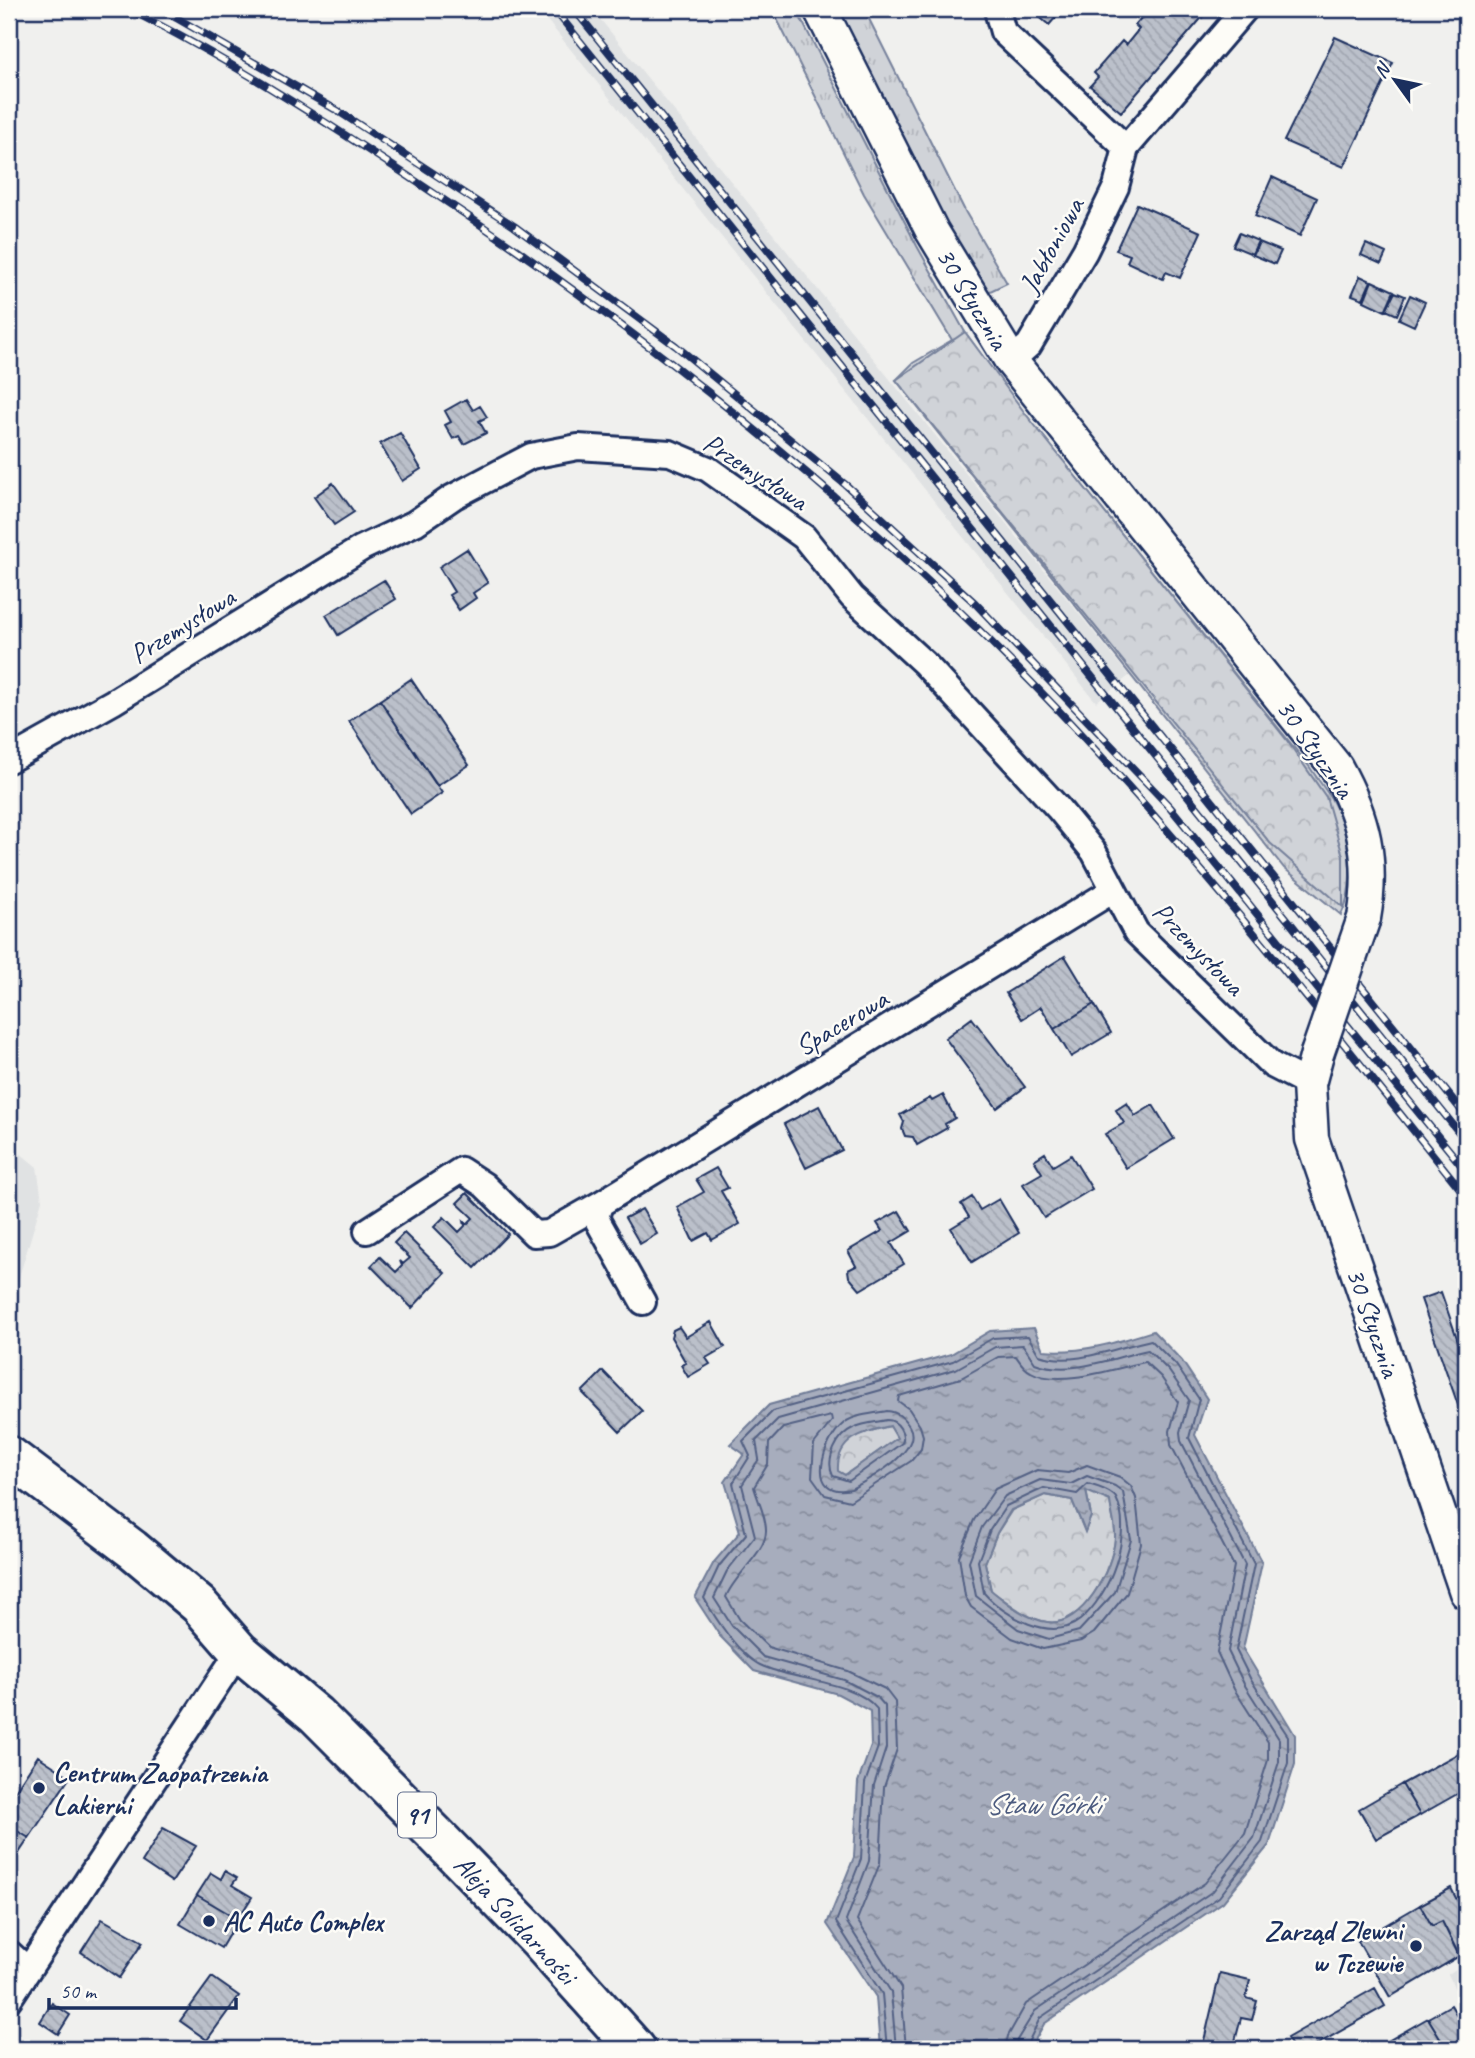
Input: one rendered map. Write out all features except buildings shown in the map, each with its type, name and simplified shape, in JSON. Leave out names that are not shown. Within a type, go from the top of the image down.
[{"type":"main road","name":"Aleja Solidarności","points":[[9,1456],[132,1549],[199,1605],[239,1651],[316,1715],[540,1942],[636,2049]]},
{"type":"main road","name":"Aleja Solidarności","points":[[9,1487],[188,1623],[239,1651]]},
{"type":"street","name":"30 Stycznia","points":[[820,9],[932,231],[1012,361],[1336,767],[1356,805],[1368,851],[1364,918],[1309,1084],[1312,1139],[1466,1592]]},
{"type":"street","points":[[999,9],[1003,32],[1126,148]]},
{"type":"street","name":"Jabłoniowa","points":[[1012,361],[1029,345],[1085,251],[1116,187],[1126,148],[1245,9]]},
{"type":"street","name":"Przemysłowa","points":[[9,760],[113,702],[362,548],[415,523],[453,497],[531,456],[578,447],[670,453],[708,469],[804,537],[852,597],[925,664],[1058,808],[1094,852],[1112,891],[1136,932],[1272,1065],[1309,1084]]},
{"type":"street","name":"Spacerowa","points":[[367,1231],[461,1170],[484,1185],[534,1234],[550,1233],[1112,891]]},
{"type":"street","points":[[600,1204],[596,1218],[643,1302]]},
{"type":"street","points":[[9,2000],[239,1651]]},
{"type":"street","points":[[9,1953],[28,1970]]},
{"type":"shaded area","points":[[538,9],[592,9],[1129,676],[1096,702]]},
{"type":"shaded area","points":[[9,1144],[37,1167],[42,1200],[9,1311]]},
{"type":"shaded area","points":[[1466,1963],[1466,2013],[1448,1974]]},
{"type":"green space","points":[[772,9],[796,9],[917,246],[965,332],[1021,409],[1309,766],[1331,798],[1343,825],[1349,856],[1349,887],[1341,915],[1284,868],[896,380],[913,363],[952,340],[864,194]]},
{"type":"green space","points":[[838,9],[864,9],[966,213],[1007,283],[984,294],[897,130]]},
{"type":"green space","points":[[965,332],[1025,413],[1286,739],[1326,797],[1343,856],[1343,907],[1270,843],[896,380]]},
{"type":"green space","points":[[890,1426],[898,1438],[845,1475],[837,1471],[838,1459],[846,1443],[860,1434]]},
{"type":"green space","points":[[1086,1490],[1110,1500],[1115,1533],[1109,1565],[1094,1594],[1084,1606],[1073,1616],[1047,1622],[1025,1614],[991,1591],[985,1563],[997,1533],[1012,1510],[1045,1495],[1072,1500],[1085,1531],[1091,1516]]},
{"type":"water","name":"Staw Górki","points":[[1034,1328],[1043,1350],[1057,1351],[1099,1346],[1153,1331],[1182,1361],[1207,1399],[1195,1435],[1262,1563],[1243,1649],[1295,1735],[1295,1764],[1269,1845],[1223,1902],[1044,2024],[1030,2049],[880,2049],[876,1997],[827,1924],[854,1857],[858,1782],[871,1746],[870,1711],[838,1694],[754,1671],[720,1636],[695,1598],[714,1562],[740,1532],[725,1482],[744,1454],[730,1444],[769,1405],[951,1354],[990,1331]],"holes":[[[890,1426],[897,1438],[845,1475],[838,1471],[841,1451],[846,1444],[861,1434]],[[1086,1491],[1110,1501],[1115,1533],[1109,1565],[1094,1594],[1073,1616],[1047,1622],[1032,1618],[991,1590],[985,1563],[997,1533],[1011,1510],[1045,1495],[1072,1500],[1085,1532],[1091,1516]]]},
{"type":"railway","points":[[128,9],[271,88],[495,235],[666,359],[829,492],[984,635],[1112,768],[1267,949],[1466,1196]]},
{"type":"railway","points":[[161,9],[338,111],[514,226],[676,346],[847,486],[975,603],[1170,807],[1466,1171]]},
{"type":"railway","points":[[554,9],[1466,1141]]},
{"type":"railway","points":[[574,9],[1466,1116]]},
{"type":"place","name":"Centrum Zaopatrzenia Lakierni","points":[[39,1788]]},
{"type":"place","name":"AC Auto Complex","points":[[209,1921]]},
{"type":"place","name":"Zarząd Zlewni w Tczewie","points":[[1416,1946]]}]
